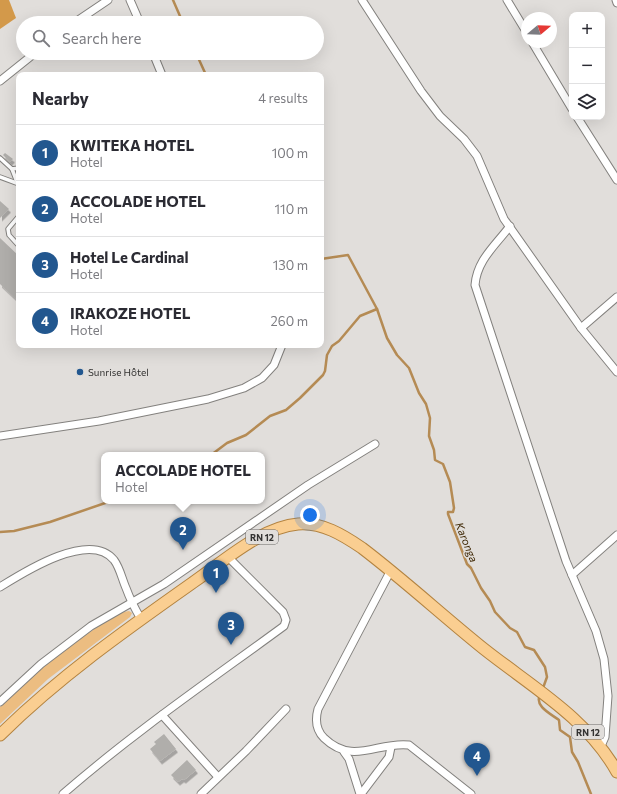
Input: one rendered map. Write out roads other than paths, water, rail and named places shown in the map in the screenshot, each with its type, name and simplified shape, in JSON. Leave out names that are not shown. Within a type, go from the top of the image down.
[{"type":"main road","name":"RN 12","points":[[0,735],[52,687],[141,619],[229,558],[274,531],[298,524],[316,525],[346,537],[391,570],[433,608],[551,699],[570,715],[601,746],[617,772]]},
{"type":"street","points":[[84,16],[108,0]]},
{"type":"street","points":[[130,0],[137,16]]},
{"type":"street","points":[[362,0],[420,90],[440,116],[464,139],[477,156],[499,210],[581,328],[617,372]]},
{"type":"street","points":[[507,0],[521,23]]},
{"type":"street","points":[[536,48],[569,104]]},
{"type":"street","points":[[0,81],[26,60]]},
{"type":"street","points":[[156,60],[161,72]]},
{"type":"street","points":[[579,120],[617,180]]},
{"type":"street","points":[[510,226],[483,260],[476,272],[475,285],[572,575],[596,631],[604,659],[608,696],[606,730],[601,746]]},
{"type":"street","points":[[581,328],[617,297]]},
{"type":"street","points":[[0,436],[99,421],[208,399],[244,388],[262,378],[274,366],[281,348]]},
{"type":"street","points":[[0,702],[64,645],[91,626],[164,584],[308,486],[375,444]]},
{"type":"street","points":[[572,575],[617,535]]},
{"type":"street","points":[[0,587],[26,570],[52,559],[82,550],[99,550],[107,554],[118,566],[132,603],[141,619]]},
{"type":"street","points":[[63,794],[162,715],[284,626],[286,620],[283,612],[229,558]]},
{"type":"street","points":[[360,794],[349,759],[344,752],[322,737],[316,724],[317,714],[391,570]]},
{"type":"street","points":[[201,794],[286,709]]},
{"type":"street","points":[[162,715],[218,777]]},
{"type":"street","points":[[344,752],[405,745],[414,747],[471,794]]},
{"type":"street","points":[[360,794],[390,757],[391,747]]},
{"type":"lane","points":[[0,158],[12,169],[16,178]]},
{"type":"lane","points":[[12,169],[16,168]]},
{"type":"lane","points":[[0,178],[16,182]]},
{"type":"lane","points":[[16,220],[8,229],[8,235],[16,243]]},
{"type":"waterway","name":"Karonga","points":[[173,0],[180,16]]},
{"type":"waterway","name":"Karonga","points":[[199,60],[205,72]]},
{"type":"waterway","name":"Karonga","points":[[324,259],[348,255],[377,309],[387,338],[397,355],[409,368],[419,393],[426,404],[430,418],[429,436],[434,450],[435,460],[443,464],[450,482],[454,508],[453,512],[448,512],[448,514],[467,564],[471,568],[495,612],[510,628],[517,632],[525,647],[534,650],[545,667],[547,677],[543,688]]},
{"type":"waterway","points":[[215,452],[227,443],[246,435],[270,416],[286,410],[300,398],[323,375],[327,355],[332,346],[339,341],[360,316],[377,309]]},
{"type":"waterway","points":[[0,532],[14,531],[50,522],[102,504]]},
{"type":"waterway","name":"Karonga","points":[[540,695],[539,703],[541,706],[559,720],[560,730],[570,737],[572,752],[578,762],[591,794]]},
{"type":"place","name":"Sunrise Hôtel","points":[[80,372]]},
{"type":"place","name":"ACCOLADE HOTEL","points":[[183,550]]},
{"type":"place","name":"KWITEKA HOTEL","points":[[216,593]]},
{"type":"place","name":"Hotel Le Cardinal","points":[[231,645]]},
{"type":"place","name":"IRAKOZE HOTEL","points":[[477,776]]}]
